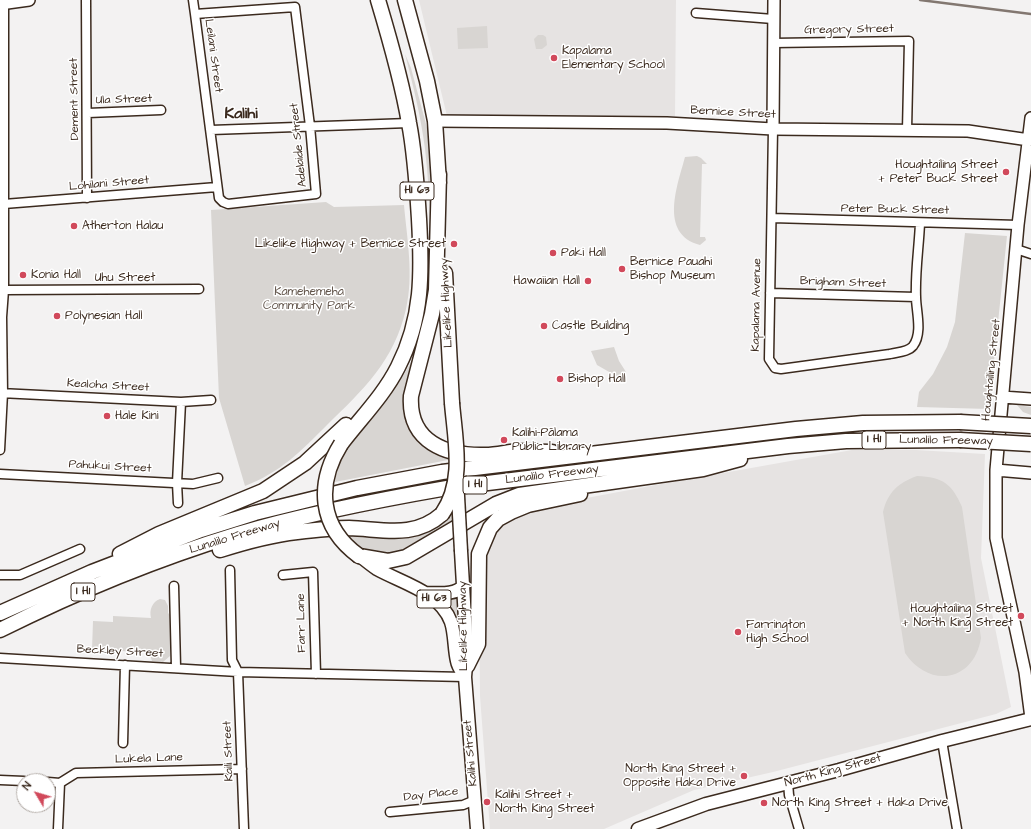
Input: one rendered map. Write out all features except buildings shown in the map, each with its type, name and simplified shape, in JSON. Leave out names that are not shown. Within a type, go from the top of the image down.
[{"type":"highway","name":"Likelike Highway","points":[[359,556],[338,536],[329,519],[324,492],[329,467],[340,444],[388,383],[398,367],[408,344],[419,307],[421,277],[418,204],[410,123],[395,59],[378,0]]},
{"type":"highway","name":"Likelike Highway","points":[[404,0],[427,81],[435,121],[457,474]]},
{"type":"highway","points":[[439,174],[436,290],[432,314],[410,405],[416,425],[425,438],[439,448],[470,454],[486,455],[519,451],[600,453]]},
{"type":"highway","points":[[26,600],[159,534],[264,491],[287,476],[322,448],[359,411],[388,377],[408,344]]},
{"type":"highway","name":"Lunalilo Freeway","points":[[0,613],[26,600],[92,572],[201,530],[255,513],[357,488],[442,472],[796,429],[863,423],[960,422],[1031,426]]},
{"type":"highway","name":"Lunalilo Freeway","points":[[0,630],[58,602],[168,558],[265,527],[391,498],[447,488],[788,446],[853,441],[960,440],[1031,444]]},
{"type":"highway","points":[[359,556],[388,561],[406,557],[496,504],[519,495],[703,469],[788,446]]},
{"type":"highway","points":[[168,558],[216,551],[245,542],[296,532],[347,528],[402,531],[413,530],[433,521],[442,514],[448,504],[457,474]]},
{"type":"highway","points":[[466,672],[478,644],[479,554],[486,534],[493,524],[511,512],[528,505],[658,476]]},
{"type":"main road","name":"Likelike Highway","points":[[457,474],[464,585],[466,672]]},
{"type":"main road","name":"Likelike Highway","points":[[359,556],[377,568],[424,593],[443,608],[450,620],[454,634],[457,662],[466,672]]},
{"type":"main road","points":[[424,593],[438,594],[457,591],[464,585]]},
{"type":"main road","name":"Kalihi Street","points":[[466,672],[477,829]]},
{"type":"main road","name":"North King Street","points":[[638,829],[706,804],[1031,718]]},
{"type":"street","points":[[0,450],[2,393],[1,317],[4,290],[3,3],[29,0]]},
{"type":"street","name":"Dement Street","points":[[86,0],[88,113],[87,198]]},
{"type":"street","name":"Leilani Street","points":[[194,0],[217,188]]},
{"type":"street","name":"Kapalama Avenue","points":[[774,0],[769,359],[773,366],[779,369],[909,350],[913,346],[917,337],[918,323],[916,297],[920,223]]},
{"type":"street","name":"Adelaide Street","points":[[195,14],[295,7],[310,126],[316,194],[228,204],[220,200],[217,188]]},
{"type":"street","points":[[696,13],[774,18]]},
{"type":"street","name":"Gregory Street","points":[[773,43],[909,41],[907,130]]},
{"type":"street","name":"Ula Street","points":[[88,113],[161,110]]},
{"type":"street","name":"Houghtailing Street","points":[[1031,118],[1018,225],[996,470],[996,538],[1025,672],[1031,718]]},
{"type":"street","name":"Bernice Street","points":[[435,121],[667,123],[773,129],[968,131],[1029,140]]},
{"type":"street","points":[[211,130],[410,123]]},
{"type":"street","name":"Lohilani Street","points":[[4,204],[217,188]]},
{"type":"street","name":"Peter Buck Street","points":[[772,218],[1018,225]]},
{"type":"street","points":[[1016,249],[1031,254]]},
{"type":"street","name":"Uhu Street","points":[[4,290],[199,289]]},
{"type":"street","name":"Brigham Street","points":[[770,293],[916,297]]},
{"type":"street","name":"Kealoha Street","points":[[2,393],[181,402],[211,400]]},
{"type":"street","points":[[1002,397],[1031,399]]},
{"type":"street","points":[[178,504],[177,483],[181,402]]},
{"type":"street","points":[[996,470],[1031,472]]},
{"type":"street","name":"Pahukui Street","points":[[0,474],[193,484],[218,478]]},
{"type":"street","points":[[0,575],[20,575],[80,550]]},
{"type":"street","points":[[230,570],[232,660],[238,672]]},
{"type":"street","name":"Farr Lane","points":[[283,575],[313,572],[316,674]]},
{"type":"street","points":[[174,586],[176,668]]},
{"type":"street","name":"Beckley Street","points":[[0,658],[238,672],[316,674],[466,672]]},
{"type":"street","points":[[123,743],[125,665]]},
{"type":"street","name":"Kaili Street","points":[[238,672],[244,829]]},
{"type":"street","points":[[1025,672],[1031,684]]},
{"type":"street","points":[[942,741],[957,829]]},
{"type":"street","name":"Lukela Lane","points":[[60,783],[76,773],[242,769]]},
{"type":"street","points":[[0,780],[16,781]]},
{"type":"street","points":[[56,783],[60,783],[58,829]]},
{"type":"street","points":[[788,783],[799,829]]},
{"type":"street","name":"Day Place","points":[[390,812],[463,805],[475,800]]},
{"type":"shaded area","name":"Kapalama Elementary School","points":[[419,0],[676,0],[675,116],[447,116]]},
{"type":"shaded area","name":"Farrington High School","points":[[852,450],[916,450],[985,454],[981,558],[1011,707],[996,714],[773,772],[694,790],[604,829],[490,829],[480,696],[479,572],[494,530],[522,510]]},
{"type":"green space","points":[[487,26],[488,48],[458,49],[457,28]]},
{"type":"green space","points":[[538,35],[543,35],[546,37],[547,45],[542,49],[536,49],[534,39]]},
{"type":"green space","points":[[405,54],[411,68],[434,154],[438,241],[438,288],[436,304],[413,389],[412,408],[418,426],[425,437],[433,444],[452,452],[453,459],[335,482],[339,466],[354,437],[397,385],[410,364],[418,349],[429,317],[432,288],[432,256],[426,158],[419,113]]},
{"type":"green space","points":[[697,156],[707,164],[702,164],[700,237],[705,237],[706,240],[700,245],[687,239],[679,230],[675,219],[674,207],[678,181],[685,157]]},
{"type":"green space","name":"Kamehemeha Community Park","points":[[326,202],[334,207],[404,205],[410,270],[406,309],[401,327],[394,344],[376,373],[353,399],[308,444],[280,468],[245,486],[219,398],[211,210]]},
{"type":"green space","points":[[965,233],[1007,236],[989,409],[917,407],[919,392],[933,374],[947,347],[955,322]]},
{"type":"green space","points":[[614,347],[619,361],[626,372],[618,377],[597,365],[591,351]]},
{"type":"green space","points":[[1017,405],[1031,407],[1031,415],[1023,412]]},
{"type":"green space","points":[[917,476],[934,478],[946,483],[962,507],[981,638],[977,653],[970,664],[960,672],[949,676],[938,676],[926,672],[915,664],[905,653],[883,512],[888,499],[895,489],[904,482]]},
{"type":"green space","points":[[456,506],[456,522],[400,555],[371,553],[355,543],[348,533],[445,519]]},
{"type":"green space","points":[[465,592],[461,626],[455,612],[443,597]]},
{"type":"green space","points":[[160,599],[165,600],[168,606],[168,613],[172,617],[170,629],[170,656],[163,662],[152,661],[149,652],[92,650],[93,621],[113,622],[113,616],[151,618],[150,612],[152,607],[155,602]]},
{"type":"waterway","points":[[920,0],[1031,14]]},
{"type":"place","name":"Kapalama Elementary School","points":[[554,58]]},
{"type":"place","name":"Houghtailing Street + Peter Buck Street","points":[[1006,172]]},
{"type":"place","name":"Atherton Halau","points":[[74,226]]},
{"type":"place","name":"Likelike Highway + Bernice Street","points":[[454,244]]},
{"type":"place","name":"Paki Hall","points":[[553,253]]},
{"type":"place","name":"Bernice Pauahi Bishop Museum","points":[[622,269]]},
{"type":"place","name":"Konia Hall","points":[[23,275]]},
{"type":"place","name":"Hawaiian Hall","points":[[588,281]]},
{"type":"place","name":"Polynesian Hall","points":[[57,316]]},
{"type":"place","name":"Castle Building","points":[[544,326]]},
{"type":"place","name":"Bishop Hall","points":[[560,379]]},
{"type":"place","name":"Hale Kini","points":[[107,416]]},
{"type":"place","name":"Kalihi-Pālama Public Library","points":[[504,440]]},
{"type":"place","name":"Houghtailing Street + North King Street","points":[[1021,616]]},
{"type":"place","name":"Farrington High School","points":[[738,632]]},
{"type":"place","name":"North King Street + Opposite Haka Drive","points":[[744,776]]},
{"type":"place","name":"Kalihi Street + North King Street","points":[[487,802]]},
{"type":"place","name":"North King Street + Haka Drive","points":[[764,803]]},
{"type":"district","name":"Kalihi","points":[[241,115]]}]
